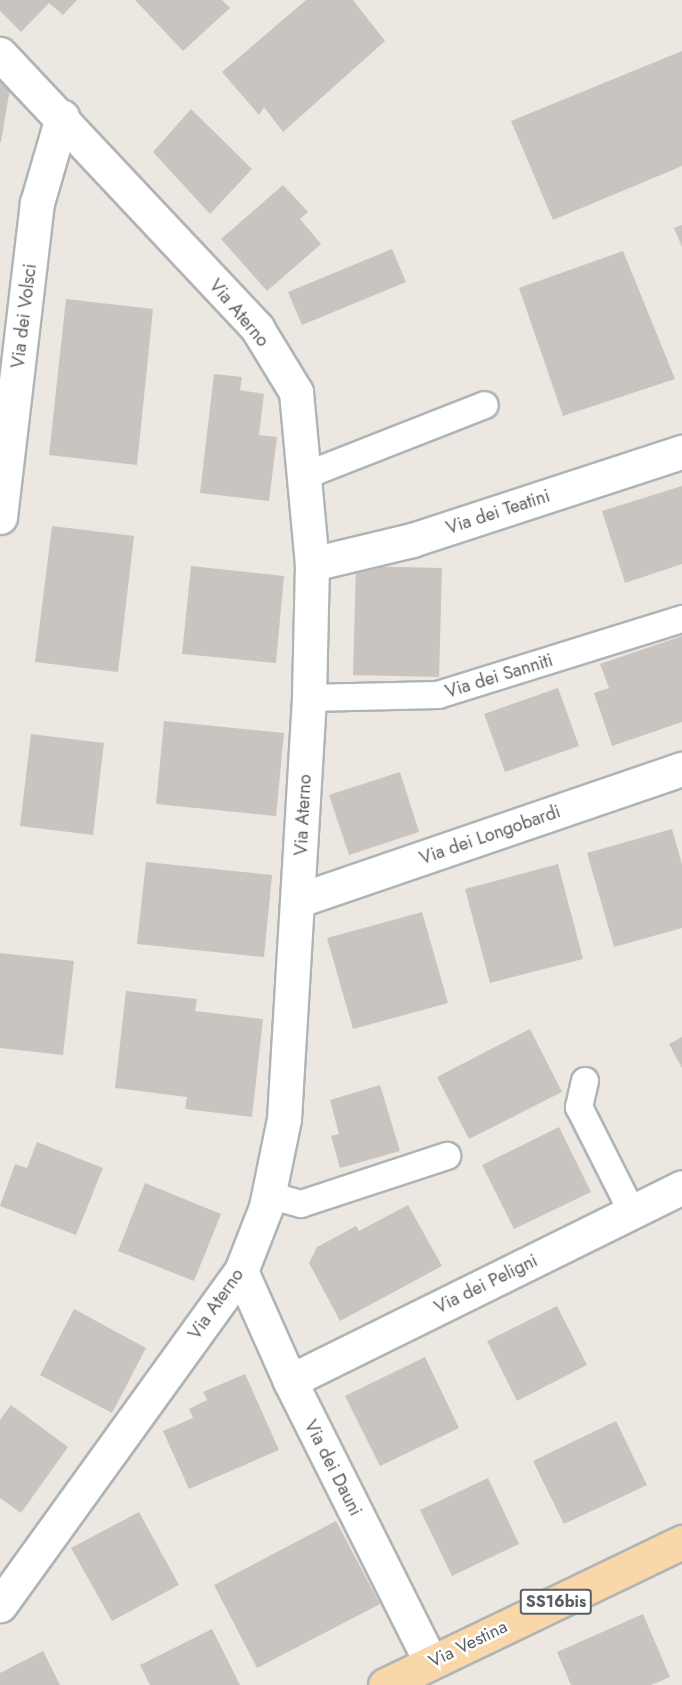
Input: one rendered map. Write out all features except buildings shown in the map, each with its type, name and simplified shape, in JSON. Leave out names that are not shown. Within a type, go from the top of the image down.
[{"type":"main road","name":"Via Vestina","points":[[385,1685],[682,1542]]},
{"type":"street","name":"Via Aterno","points":[[0,54],[62,117],[257,328],[296,393],[312,564],[309,698],[299,900],[284,1119],[269,1195],[241,1271],[0,1605]]},
{"type":"street","name":"Via dei Volsci","points":[[0,517],[37,203],[62,117]]},
{"type":"street","name":"Via dei Teatini","points":[[312,564],[412,540],[682,452]]},
{"type":"street","name":"Via dei Longobardi","points":[[299,900],[682,769]]},
{"type":"street","name":"Via dei Peligni","points":[[290,1382],[682,1187]]},
{"type":"street","name":"Via dei Dauni","points":[[241,1271],[290,1382],[431,1662]]},
{"type":"lane","points":[[304,476],[485,405]]},
{"type":"lane","name":"Via dei Sanniti","points":[[309,698],[438,695],[682,619]]},
{"type":"lane","points":[[585,1081],[579,1107],[632,1212]]},
{"type":"lane","points":[[269,1195],[301,1204],[447,1156]]}]
